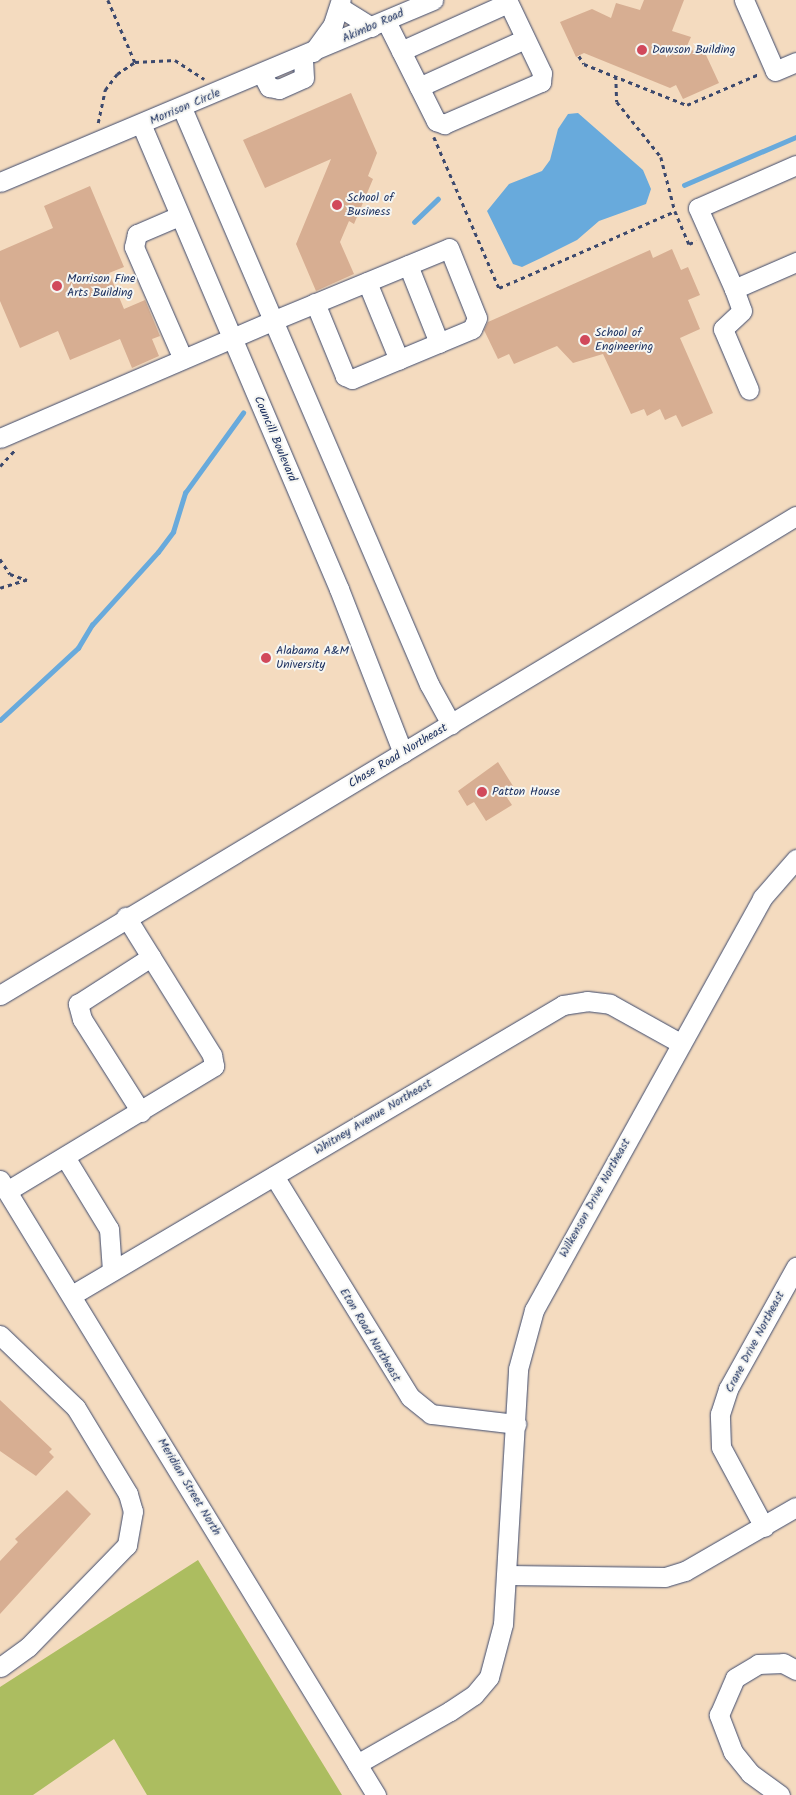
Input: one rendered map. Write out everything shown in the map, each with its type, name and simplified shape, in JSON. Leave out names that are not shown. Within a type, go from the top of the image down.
[{"type":"street","name":"Akimbo Road","points":[[308,55],[433,0]]},
{"type":"street","points":[[744,0],[775,72],[796,62]]},
{"type":"street","points":[[308,55],[341,4],[379,24],[401,51],[436,121],[444,124],[541,82],[525,39],[507,2],[401,51]]},
{"type":"street","points":[[419,87],[525,39]]},
{"type":"street","name":"Morrison Circle","points":[[0,182],[142,126],[308,55]]},
{"type":"street","points":[[182,108],[429,684],[452,724]]},
{"type":"street","name":"Councill Boulevard","points":[[142,126],[343,598],[403,753]]},
{"type":"street","points":[[749,390],[723,329],[742,311],[698,208],[796,165]]},
{"type":"street","points":[[179,216],[144,230],[134,240],[183,359]]},
{"type":"street","points":[[0,438],[272,320],[449,248],[477,318],[472,329],[399,360],[348,378],[315,303]]},
{"type":"street","points":[[734,289],[796,262]]},
{"type":"street","points":[[408,265],[439,343]]},
{"type":"street","points":[[366,282],[399,360]]},
{"type":"street","name":"Chase Road Northeast","points":[[0,995],[126,917],[452,724],[796,516]]},
{"type":"street","name":"Wilkenson Drive Northeast","points":[[357,1764],[450,1711],[474,1695],[489,1677],[498,1654],[507,1575],[518,1369],[534,1310],[680,1043],[762,898],[796,859]]},
{"type":"street","points":[[3,1186],[65,1157],[214,1066],[212,1055],[126,917]]},
{"type":"street","points":[[141,1112],[82,1019],[78,1004],[151,957]]},
{"type":"street","name":"Whitney Avenue Northeast","points":[[72,1295],[563,1005],[587,1001],[610,1004],[680,1043]]},
{"type":"street","points":[[65,1157],[109,1229],[112,1271]]},
{"type":"street","name":"Eton Road Northeast","points":[[274,1176],[410,1397],[431,1414],[516,1424]]},
{"type":"street","name":"Meridian Street North","points":[[3,1186],[72,1295],[376,1795]]},
{"type":"street","name":"Crane Drive Northeast","points":[[764,1527],[721,1447],[720,1414],[728,1390],[796,1267]]},
{"type":"street","points":[[0,1335],[76,1408],[128,1494],[133,1511],[126,1545],[28,1647],[0,1667]]},
{"type":"street","points":[[507,1575],[665,1577],[685,1571],[796,1507]]},
{"type":"street","points":[[780,1795],[750,1773],[733,1752],[719,1716],[736,1678],[758,1664],[783,1663],[796,1670]]},
{"type":"path","points":[[108,0],[135,62]]},
{"type":"path","points":[[579,56],[584,64],[687,104],[762,72]]},
{"type":"path","points":[[99,131],[98,110],[104,90],[117,74],[135,62],[174,60],[207,82]]},
{"type":"path","points":[[616,76],[617,102],[661,157],[675,211],[689,244],[699,240],[703,248]]},
{"type":"path","points":[[431,133],[500,288],[675,211]]},
{"type":"path","points":[[0,559],[10,574],[27,580],[0,588]]},
{"type":"green space","points":[[198,1560],[342,1795],[147,1795],[114,1739],[33,1795],[0,1795],[0,1687]]},
{"type":"water","points":[[578,113],[643,170],[651,189],[646,204],[599,221],[577,240],[522,267],[513,264],[487,211],[509,184],[542,171],[550,160],[558,129],[568,114]]},
{"type":"building","name":"Dawson Building","points":[[644,0],[684,0],[672,31],[691,37],[686,48],[706,55],[719,83],[683,99],[676,85],[670,88],[584,53],[576,57],[560,22],[592,9],[611,18],[616,3],[640,10]]},
{"type":"building","name":"School of Business","points":[[351,93],[377,153],[368,176],[373,179],[354,224],[349,221],[340,242],[354,274],[316,291],[296,244],[331,159],[265,188],[243,140]]},
{"type":"building","name":"Morrison Fine Arts Building","points":[[90,186],[124,267],[109,273],[124,309],[145,300],[160,336],[152,339],[159,356],[132,368],[120,339],[70,360],[58,331],[20,348],[0,301],[0,251],[53,228],[44,206]]},
{"type":"building","name":"School of Engineering","points":[[672,249],[681,270],[688,267],[700,295],[688,300],[700,329],[680,338],[713,413],[682,427],[676,415],[665,420],[660,409],[647,416],[644,409],[631,414],[603,354],[573,363],[557,346],[514,364],[509,354],[498,359],[484,330],[488,322],[650,250],[653,258]]},
{"type":"building","name":"Patton House","points":[[498,762],[513,786],[504,793],[512,805],[486,821],[474,802],[467,806],[458,791]]},
{"type":"building","points":[[0,1400],[52,1449],[49,1452],[54,1457],[36,1476],[0,1451]]},
{"type":"building","points":[[67,1490],[91,1514],[0,1614],[0,1561],[18,1542],[15,1539]]},
{"type":"waterway","points":[[684,185],[796,137]]},
{"type":"waterway","points":[[414,222],[438,199]]},
{"type":"waterway","points":[[0,720],[78,648],[92,625],[158,552],[173,532],[185,493],[243,413]]},
{"type":"place","name":"Dawson Building","points":[[642,50]]},
{"type":"place","name":"School of Business","points":[[337,205]]},
{"type":"place","name":"Morrison Fine Arts Building","points":[[57,286]]},
{"type":"place","name":"School of Engineering","points":[[585,340]]},
{"type":"place","name":"Alabama A&M University","points":[[266,658]]},
{"type":"place","name":"Patton House","points":[[482,792]]}]
